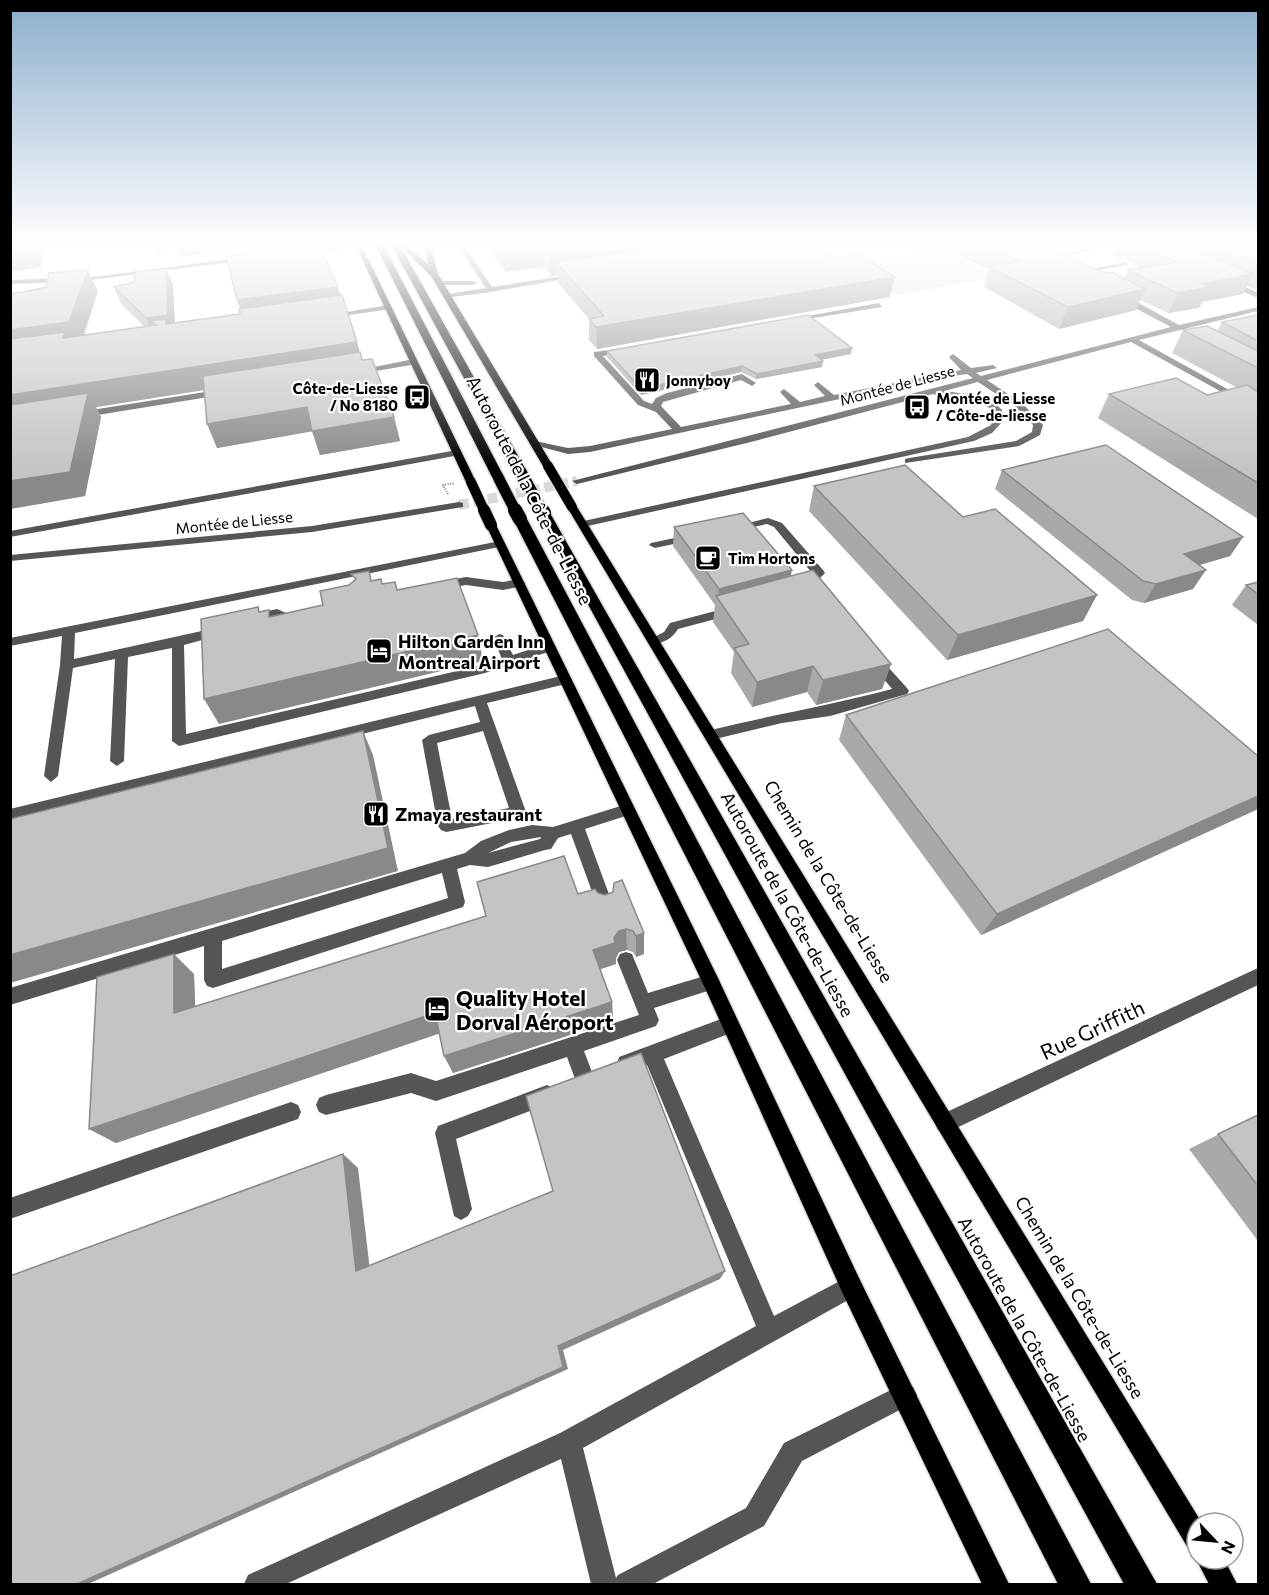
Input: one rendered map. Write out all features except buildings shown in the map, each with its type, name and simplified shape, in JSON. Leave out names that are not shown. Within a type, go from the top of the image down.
[{"type":"highway","name":"Autoroute de la Côte-de-Liesse","points":[[418,320],[1075,1584]]},
{"type":"highway","name":"Autoroute de la Côte-de-Liesse","points":[[437,320],[1141,1584]]},
{"type":"main road","points":[[394,320],[711,982],[851,1286],[996,1584]]},
{"type":"main road","name":"Chemin de la Côte-de-Liesse","points":[[462,320],[572,507],[1185,1519]]},
{"type":"main road","points":[[1216,1571],[1224,1584]]},
{"type":"street","points":[[1159,320],[1177,331]]},
{"type":"street","name":"Montée de Liesse","points":[[577,481],[701,453],[979,378],[1216,320]]},
{"type":"street","points":[[1133,340],[1258,408]]},
{"type":"street","points":[[632,348],[597,354],[641,403],[659,410]]},
{"type":"street","points":[[825,471],[956,455],[1019,443],[1035,436],[1038,427],[1032,417],[966,370],[954,357]]},
{"type":"street","points":[[345,373],[414,362]]},
{"type":"street","points":[[535,444],[578,451],[966,370],[1032,365]]},
{"type":"street","points":[[678,430],[656,406],[659,400],[670,395],[742,377],[752,382]]},
{"type":"street","points":[[818,385],[831,398]]},
{"type":"street","points":[[68,417],[229,391]]},
{"type":"street","points":[[583,524],[971,439],[993,430],[999,424],[1000,417],[997,411],[985,403],[930,392]]},
{"type":"street","points":[[784,393],[798,405]]},
{"type":"street","points":[[10,534],[43,530],[457,453]]},
{"type":"street","name":"Montée de Liesse","points":[[10,558],[302,530],[459,505]]},
{"type":"street","points":[[723,531],[768,521],[778,525],[819,573],[811,580]]},
{"type":"street","points":[[655,545],[700,536]]},
{"type":"street","points":[[10,642],[323,584],[500,544]]},
{"type":"street","points":[[426,588],[466,581],[503,586],[519,583]]},
{"type":"street","points":[[801,592],[812,589],[819,597]]},
{"type":"street","points":[[653,641],[668,635],[674,626],[743,607]]},
{"type":"street","points":[[67,664],[178,642],[240,626],[269,625],[294,616]]},
{"type":"street","points":[[51,776],[67,664],[69,631]]},
{"type":"street","points":[[499,638],[509,660]]},
{"type":"street","points":[[178,642],[178,741],[485,669],[549,647]]},
{"type":"street","points":[[711,735],[782,718],[830,711],[902,691],[864,648]]},
{"type":"street","points":[[117,761],[122,653]]},
{"type":"street","points":[[10,815],[405,717],[565,680]]},
{"type":"street","points":[[480,701],[489,725],[518,812],[446,826],[429,740],[489,725]]},
{"type":"street","points":[[10,997],[470,858],[481,847],[507,838],[541,829],[553,833],[627,810]]},
{"type":"street","points":[[576,826],[606,908]]},
{"type":"street","points":[[213,936],[213,980],[457,902],[448,865]]},
{"type":"street","points":[[326,1106],[411,1083],[436,1091],[650,1020],[626,960]]},
{"type":"street","name":"Rue Griffith","points":[[945,1124],[1258,976]]},
{"type":"street","points":[[643,1003],[711,982]]},
{"type":"street","points":[[461,1209],[445,1133],[729,1025]]},
{"type":"street","points":[[572,1045],[585,1080]]},
{"type":"street","points":[[652,1054],[769,1330]]},
{"type":"street","points":[[10,1209],[291,1112]]},
{"type":"street","points":[[257,1584],[569,1442],[851,1286]]},
{"type":"street","points":[[627,1584],[755,1517],[793,1452],[905,1395]]},
{"type":"street","points":[[569,1442],[604,1584]]},
{"type":"path","points":[[443,485],[455,483]]},
{"type":"tunnel","points":[[459,505],[577,481]]},
{"type":"place","name":"Jonnyboy","points":[[647,380]]},
{"type":"place","name":"Côte-de-Liesse / No 8180","points":[[417,397]]},
{"type":"place","name":"Montée de Liesse / Côte-de-liesse","points":[[917,407]]},
{"type":"place","name":"Tim Hortons","points":[[708,558]]},
{"type":"place","name":"Hilton Garden Inn Montreal Airport","points":[[379,651]]},
{"type":"place","name":"Zmaya restaurant","points":[[376,814]]},
{"type":"place","name":"Quality Hotel Dorval Aéroport","points":[[437,1009]]}]
